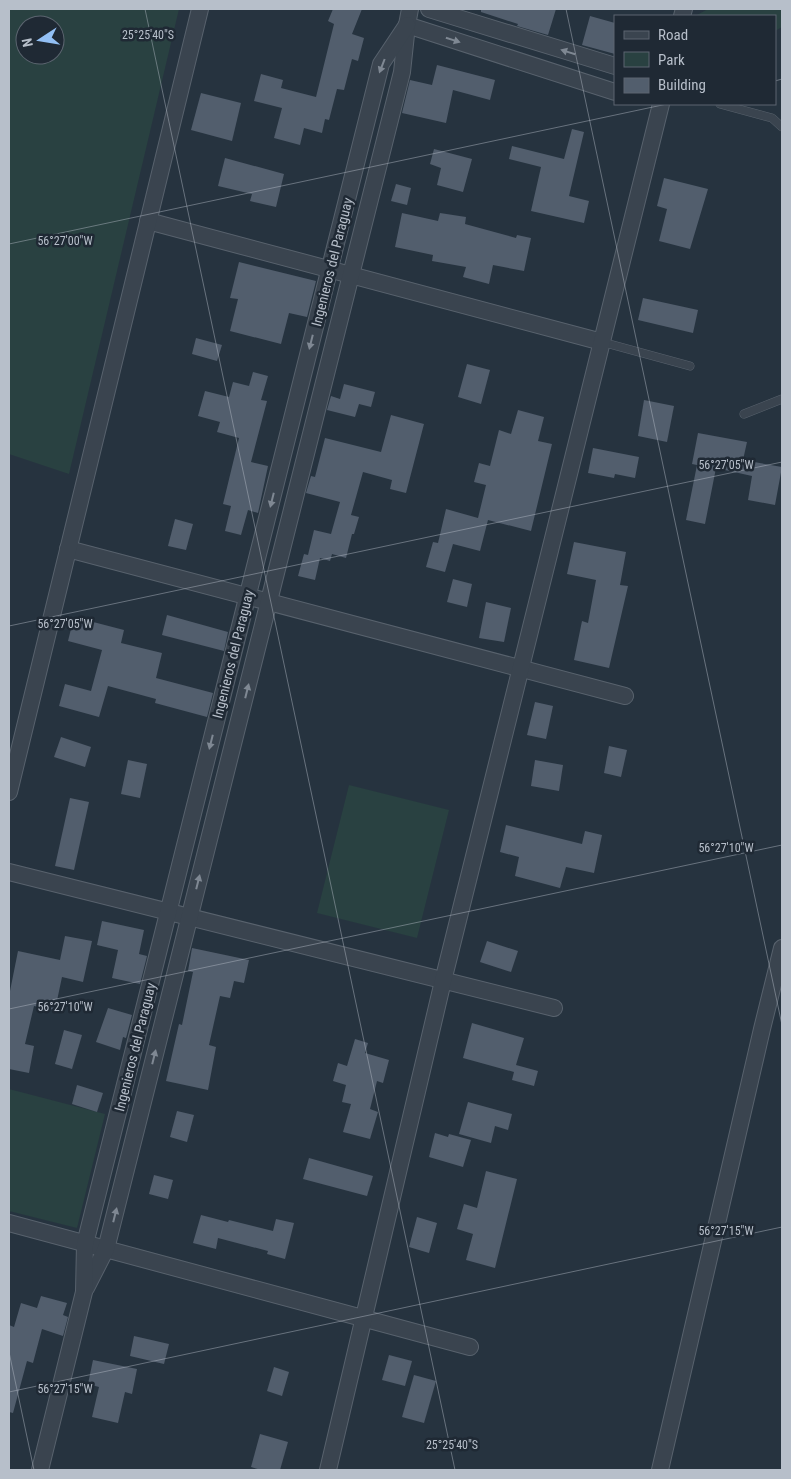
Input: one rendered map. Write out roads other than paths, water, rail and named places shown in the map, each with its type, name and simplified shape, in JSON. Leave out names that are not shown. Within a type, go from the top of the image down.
[{"type":"street","points":[[9,792],[200,9]]},
{"type":"street","points":[[429,9],[614,66]]},
{"type":"street","points":[[408,17],[614,92]]},
{"type":"street","name":"Ingenieros del Paraguay","points":[[40,1470],[84,1292],[85,1244],[381,64],[408,17]]},
{"type":"street","name":"Ingenieros del Paraguay","points":[[84,1292],[106,1249],[402,72],[408,17]]},
{"type":"street","points":[[328,1470],[443,981],[602,342],[657,105]]},
{"type":"street","points":[[148,221],[602,342]]},
{"type":"street","points":[[68,548],[625,696]]},
{"type":"street","points":[[9,872],[554,1008]]},
{"type":"street","points":[[660,1470],[782,948]]},
{"type":"street","points":[[9,1223],[470,1347]]},
{"type":"lane","points":[[724,105],[772,118],[782,126]]},
{"type":"lane","points":[[602,342],[690,366]]},
{"type":"lane","points":[[744,414],[782,399]]}]
